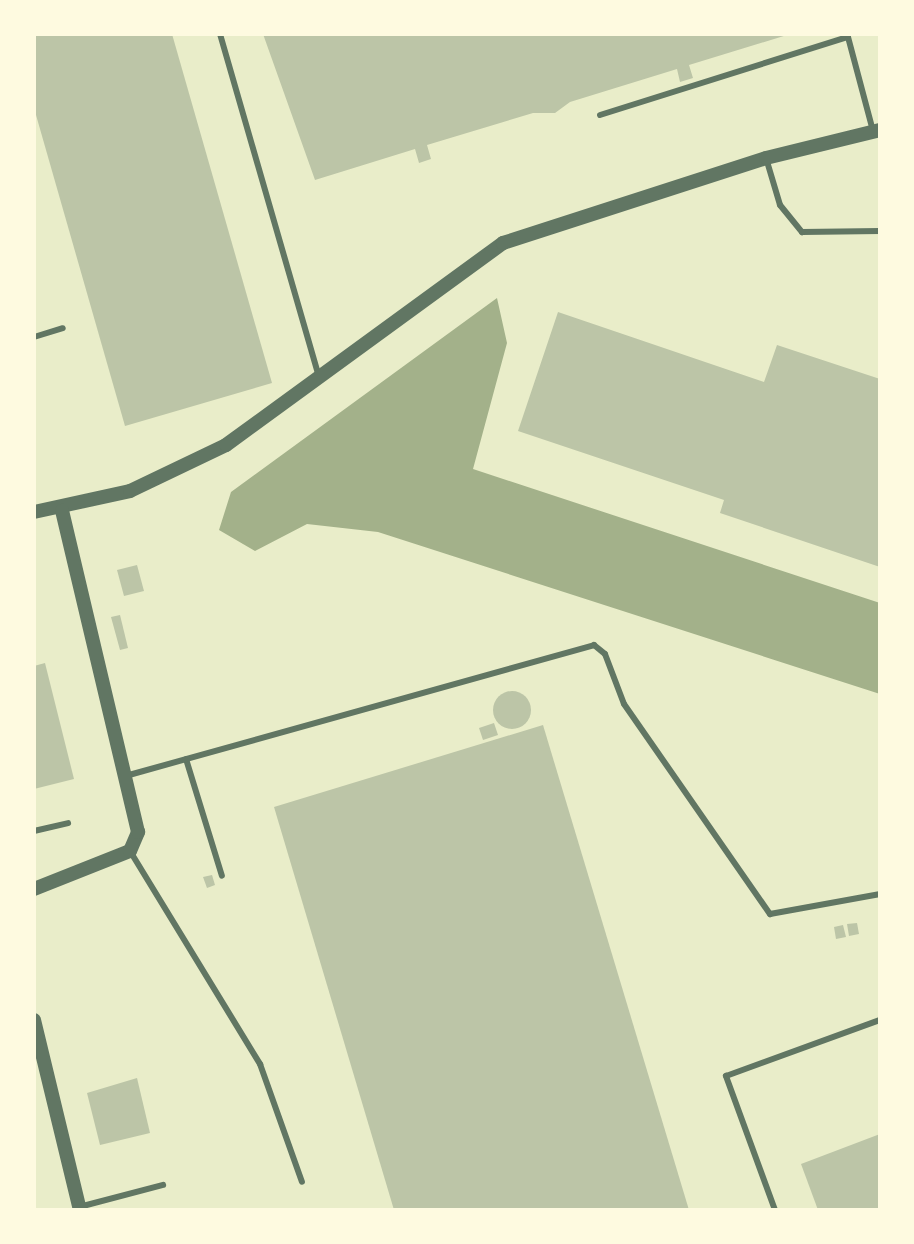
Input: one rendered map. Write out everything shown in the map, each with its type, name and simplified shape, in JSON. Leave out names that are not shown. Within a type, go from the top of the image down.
[{"type":"street","points":[[34,512],[62,511],[130,491],[226,445],[320,382],[503,243],[766,158],[876,131]]},
{"type":"street","points":[[34,889],[130,851],[138,832],[129,775],[62,511]]},
{"type":"street","points":[[34,1020],[79,1208]]},
{"type":"lane","points":[[220,34],[320,382]]},
{"type":"lane","points":[[600,115],[848,37],[876,131]]},
{"type":"lane","points":[[766,158],[780,205],[802,232],[880,231]]},
{"type":"lane","points":[[34,337],[63,328]]},
{"type":"lane","points":[[129,775],[594,645],[605,654],[624,704],[770,914],[880,894]]},
{"type":"lane","points":[[186,759],[222,876]]},
{"type":"lane","points":[[34,831],[68,823]]},
{"type":"lane","points":[[130,851],[260,1064],[302,1182]]},
{"type":"lane","points":[[775,1210],[726,1076],[880,1020]]},
{"type":"lane","points":[[79,1208],[163,1185]]},
{"type":"shaded area","points":[[497,298],[507,343],[473,469],[880,603],[880,694],[378,532],[307,524],[255,551],[219,530],[231,492]]},
{"type":"building","points":[[34,34],[172,34],[272,383],[125,426],[34,108]]},
{"type":"building","points":[[263,34],[787,35],[689,65],[693,78],[680,82],[677,69],[570,102],[555,113],[533,113],[427,145],[431,159],[419,163],[415,149],[315,180]]},
{"type":"building","points":[[558,312],[764,382],[777,345],[880,379],[880,567],[720,513],[724,500],[518,431]]},
{"type":"building","points":[[137,565],[144,591],[124,596],[117,570]]},
{"type":"building","points":[[120,615],[128,648],[120,650],[111,617]]},
{"type":"building","points":[[45,663],[74,779],[34,789],[34,666]]},
{"type":"building","points":[[512,691],[525,697],[531,710],[525,723],[512,729],[499,723],[493,710],[499,697]]},
{"type":"building","points":[[494,723],[498,735],[483,740],[479,728]]},
{"type":"building","points":[[543,725],[689,1210],[394,1210],[274,807]]},
{"type":"building","points":[[212,875],[215,885],[207,888],[203,877]]},
{"type":"building","points":[[857,923],[859,934],[849,936],[847,924]]},
{"type":"building","points":[[843,925],[846,937],[836,939],[834,927]]},
{"type":"building","points":[[137,1078],[150,1133],[100,1145],[87,1093]]},
{"type":"building","points":[[880,1134],[880,1210],[818,1210],[801,1164]]}]
